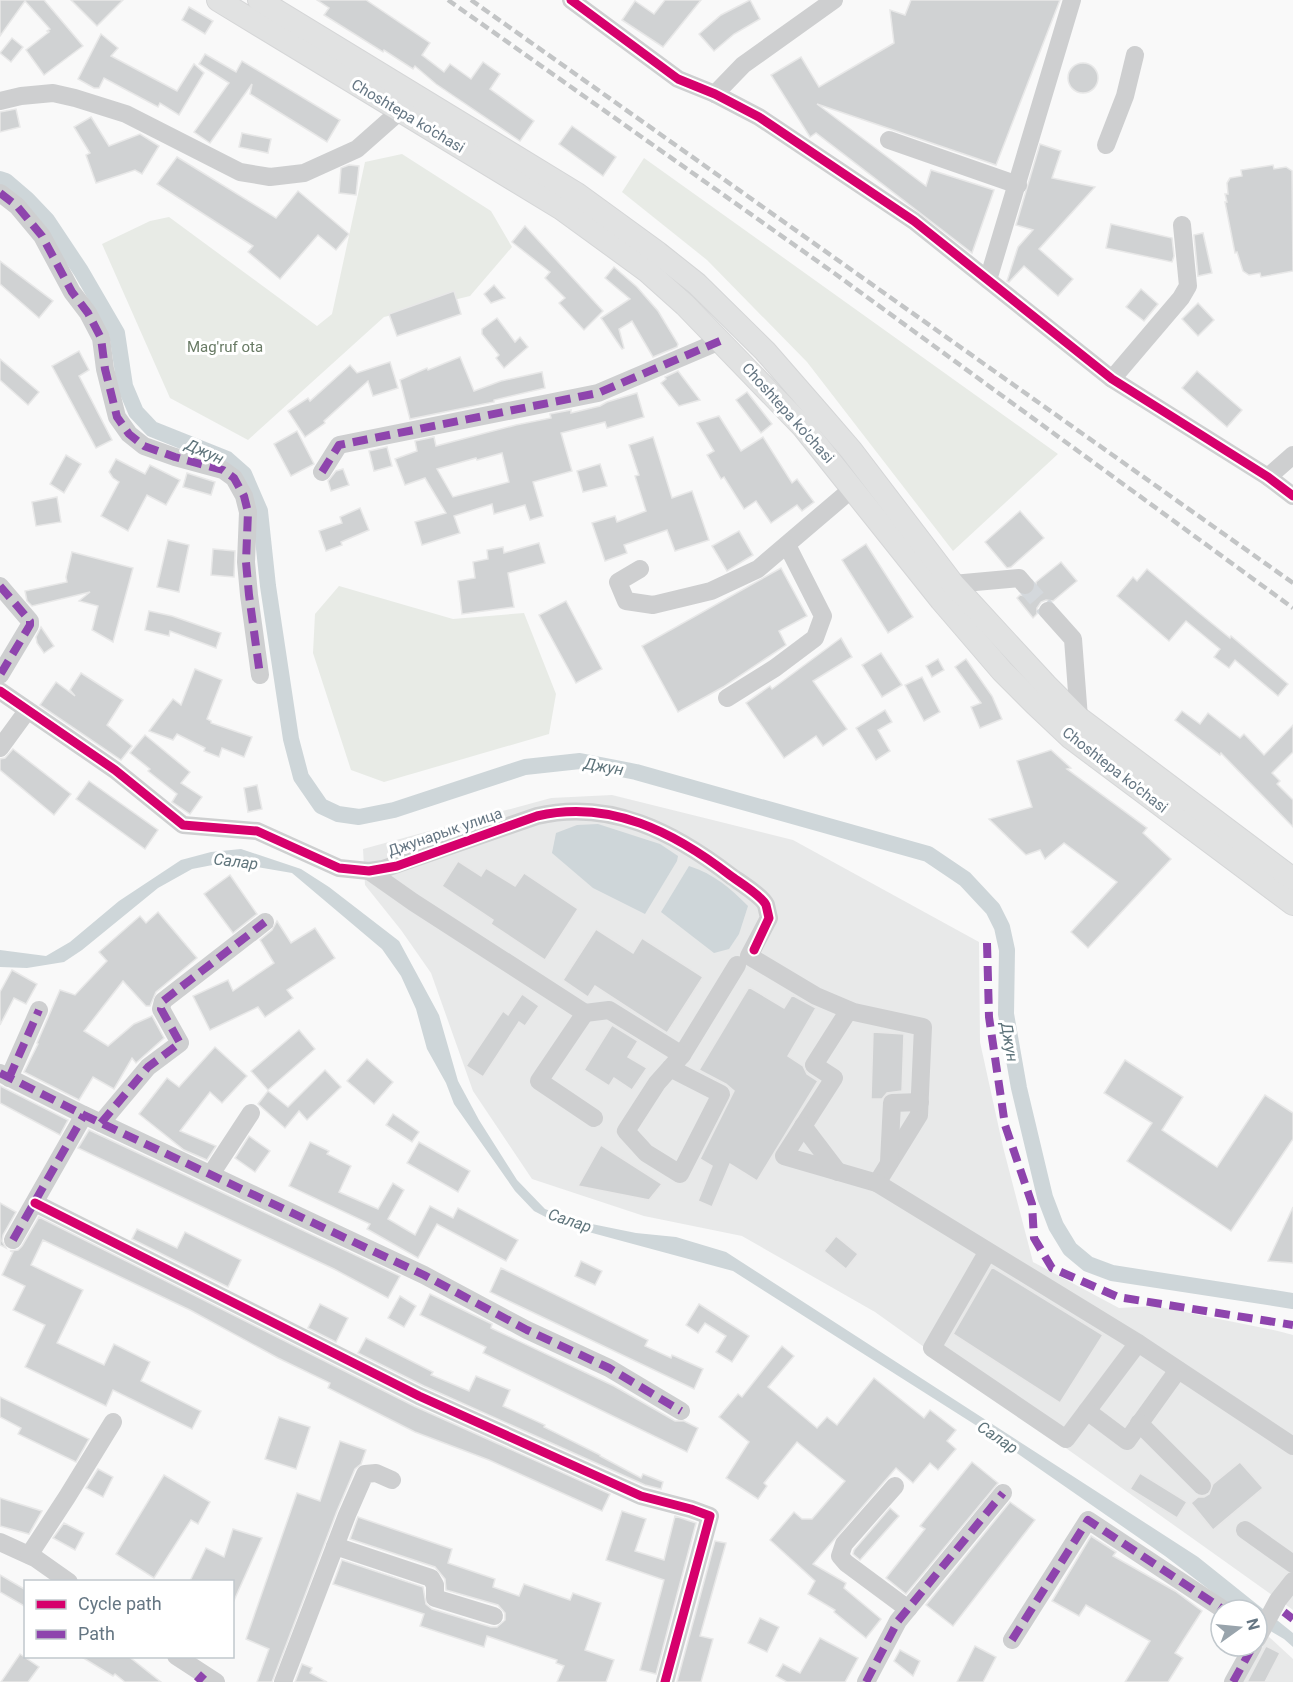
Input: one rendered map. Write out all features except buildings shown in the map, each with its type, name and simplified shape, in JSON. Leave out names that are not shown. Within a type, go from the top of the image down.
[{"type":"main road","name":"Choshtepa ko'chasi","points":[[218,0],[267,14],[406,103],[647,271],[685,305],[803,427],[854,488],[941,600],[1002,671],[1036,705],[1071,738],[1293,904]]},
{"type":"main road","name":"Choshtepa ko'chasi","points":[[406,103],[577,194],[697,284],[765,351],[851,450],[953,584],[1014,652],[1079,718],[1293,879]]},
{"type":"street","points":[[571,0],[678,79],[715,94],[759,117],[914,221],[1112,379],[1293,495]]},
{"type":"street","points":[[715,94],[743,65],[834,0]]},
{"type":"street","points":[[988,280],[1072,0]]},
{"type":"street","points":[[1107,145],[1125,96],[1135,55]]},
{"type":"street","points":[[0,101],[21,96],[53,93],[75,98],[126,114],[240,172],[270,177],[304,173],[357,149],[406,103]]},
{"type":"street","points":[[889,140],[1018,185]]},
{"type":"street","points":[[0,193],[17,206],[42,236],[72,292],[88,313],[101,338],[108,385],[117,417],[129,434],[144,446],[175,458],[223,470],[234,478],[244,496],[248,512],[246,562],[260,675]]},
{"type":"street","points":[[1112,379],[1181,298],[1188,286],[1182,225]]},
{"type":"street","points":[[322,472],[339,445],[598,393],[720,341]]},
{"type":"street","points":[[1268,477],[1293,455]]},
{"type":"street","points":[[640,569],[618,582],[626,601],[653,605],[711,591],[759,569],[854,488]]},
{"type":"street","points":[[727,698],[775,668],[815,638],[823,616],[787,545]]},
{"type":"street","points":[[953,584],[1019,578],[1025,585]]},
{"type":"street","points":[[0,586],[30,621],[30,625],[0,675]]},
{"type":"street","points":[[1048,611],[1073,639],[1079,718]]},
{"type":"street","name":"Джунарык улица","points":[[0,691],[115,770],[183,825],[257,831],[339,868],[369,871],[397,866],[557,811],[581,810],[612,815],[643,824],[702,853],[765,903],[769,918],[749,956],[816,996],[849,1010]]},
{"type":"street","points":[[0,748],[27,711]]},
{"type":"street","points":[[369,871],[413,902],[585,1012],[609,1010],[676,1062],[721,1094],[680,1174],[646,1153],[627,1131],[657,1083],[676,1062],[737,965]]},
{"type":"street","points":[[101,1123],[148,1067],[180,1042],[161,1009],[163,1001],[265,922]]},
{"type":"street","points":[[39,1010],[4,1075],[424,1275],[527,1330],[609,1368],[681,1411]]},
{"type":"street","points":[[877,1183],[919,1115],[923,1027],[849,1010],[814,1065],[834,1078],[784,1156],[877,1183],[1138,1343],[1293,1446]]},
{"type":"street","points":[[585,1012],[539,1081],[594,1118]]},
{"type":"street","points":[[889,1164],[892,1103],[920,1102]]},
{"type":"street","points":[[211,1174],[251,1113]]},
{"type":"street","points":[[13,1240],[84,1115]]},
{"type":"street","points":[[803,1126],[838,1172]]},
{"type":"street","points":[[35,1203],[419,1396],[641,1496],[710,1516],[665,1682]]},
{"type":"street","points":[[988,1251],[932,1348],[1066,1439],[1138,1343]]},
{"type":"street","points":[[1087,1411],[1126,1441],[1178,1370]]},
{"type":"street","points":[[29,1555],[113,1422]]},
{"type":"street","points":[[1139,1423],[1202,1486]]},
{"type":"street","points":[[284,1682],[335,1546],[366,1474],[376,1473],[392,1480]]},
{"type":"street","points":[[895,1486],[844,1544],[840,1556],[846,1563],[908,1609]]},
{"type":"street","points":[[866,1682],[898,1621],[1003,1493]]},
{"type":"street","points":[[1012,1640],[1088,1520],[1209,1600]]},
{"type":"street","points":[[1245,1530],[1293,1564]]},
{"type":"street","points":[[0,1542],[29,1555],[67,1580]]},
{"type":"street","points":[[335,1546],[431,1578],[435,1585],[435,1598],[494,1616]]},
{"type":"street","points":[[1269,1617],[1293,1581]]},
{"type":"street","points":[[179,1658],[206,1679]]},
{"type":"street","points":[[1233,1682],[1247,1658]]},
{"type":"shaded area","points":[[612,795],[793,840],[979,942],[980,1042],[1003,1147],[1033,1262],[1119,1308],[1155,1306],[1293,1335],[1293,1610],[875,1312],[742,1236],[644,1216],[532,1179],[473,1091],[431,973],[401,930],[365,885],[363,849],[551,798]]},
{"type":"shaded area","points":[[1269,1637],[1293,1659],[1293,1682],[1240,1682],[1255,1658],[1269,1658]]},
{"type":"green space","name":"Mag'ruf ota","points":[[402,154],[491,211],[512,247],[470,296],[384,317],[248,440],[170,398],[102,244],[150,221],[169,217],[317,326],[332,314],[365,162]]},
{"type":"green space","points":[[644,158],[1058,454],[953,551],[807,362],[707,260],[622,192]]},
{"type":"green space","points":[[339,586],[453,619],[524,613],[556,694],[549,734],[384,782],[351,770],[313,653],[315,614]]},
{"type":"water","points":[[598,824],[660,844],[678,856],[645,914],[593,888],[552,853],[556,833],[577,825]]},
{"type":"water","name":"Салар","points":[[241,849],[301,869],[329,887],[399,941],[439,1015],[458,1081],[479,1120],[517,1180],[545,1209],[577,1221],[636,1233],[676,1237],[726,1252],[1198,1557],[1249,1598],[1220,1598],[1165,1556],[985,1431],[733,1271],[559,1224],[534,1211],[515,1191],[454,1104],[446,1083],[427,1049],[416,1009],[401,976],[382,949],[292,873],[228,862],[192,869],[158,888],[64,962],[27,968],[0,967],[0,950],[46,956],[70,942],[119,901],[181,860],[211,852]]},
{"type":"water","points":[[689,866],[721,882],[748,906],[739,934],[729,949],[714,953],[661,912]]},
{"type":"water","name":"Салар","points":[[1269,1614],[1293,1633],[1293,1647],[1269,1630]]},
{"type":"waterway","name":"Джун","points":[[0,179],[6,181],[27,199],[47,220],[81,271],[117,333],[125,386],[136,412],[152,429],[227,459],[244,474],[260,511],[268,586],[291,739],[301,777],[321,806],[338,814],[359,817],[394,810],[525,767],[580,761],[636,772],[928,854],[965,879],[993,909],[1002,927],[1007,950],[1006,1014],[1019,1088],[1045,1197],[1056,1226],[1070,1249],[1088,1264],[1112,1273],[1293,1301]]},
{"type":"tunnel","points":[[1025,585],[1048,611]]},
{"type":"railway","points":[[448,0],[834,273],[1293,608]]},
{"type":"railway","points":[[471,0],[1293,583]]},
{"type":"marked path","points":[[0,193],[17,206],[42,236],[72,292],[88,313],[101,338],[105,369],[117,417],[129,434],[144,446],[223,470],[234,478],[244,496],[248,512],[246,562],[260,675]]},
{"type":"marked path","points":[[322,472],[339,445],[598,393],[720,341]]},
{"type":"marked path","points":[[0,586],[30,621],[30,625],[0,675]]},
{"type":"marked path","points":[[101,1123],[148,1067],[180,1043],[161,1009],[163,1001],[265,922]]},
{"type":"marked path","points":[[987,943],[989,1017],[1005,1125],[1032,1204],[1034,1238],[1052,1268],[1118,1297],[1293,1325]]},
{"type":"marked path","points":[[9,1078],[39,1010]]},
{"type":"marked path","points":[[0,1073],[424,1275],[527,1330],[609,1368],[681,1411]]},
{"type":"marked path","points":[[13,1240],[84,1115]]},
{"type":"marked path","points":[[866,1682],[898,1621],[1003,1493]]},
{"type":"marked path","points":[[1012,1640],[1088,1520],[1209,1600]]},
{"type":"marked path","points":[[1284,1612],[1293,1619]]},
{"type":"marked path","points":[[1233,1682],[1246,1658]]},
{"type":"marked path","points":[[197,1682],[204,1674]]},
{"type":"cycle path","points":[[571,0],[678,79],[715,94],[759,117],[914,221],[1112,379],[1268,477],[1293,496]]},
{"type":"cycle path","points":[[0,691],[115,770],[183,825],[257,831],[339,868],[369,871],[397,866],[537,816],[564,812],[590,812],[640,823],[687,846],[764,901],[769,918],[754,950]]},
{"type":"cycle path","points":[[35,1203],[419,1396],[641,1496],[710,1516],[665,1682]]}]
